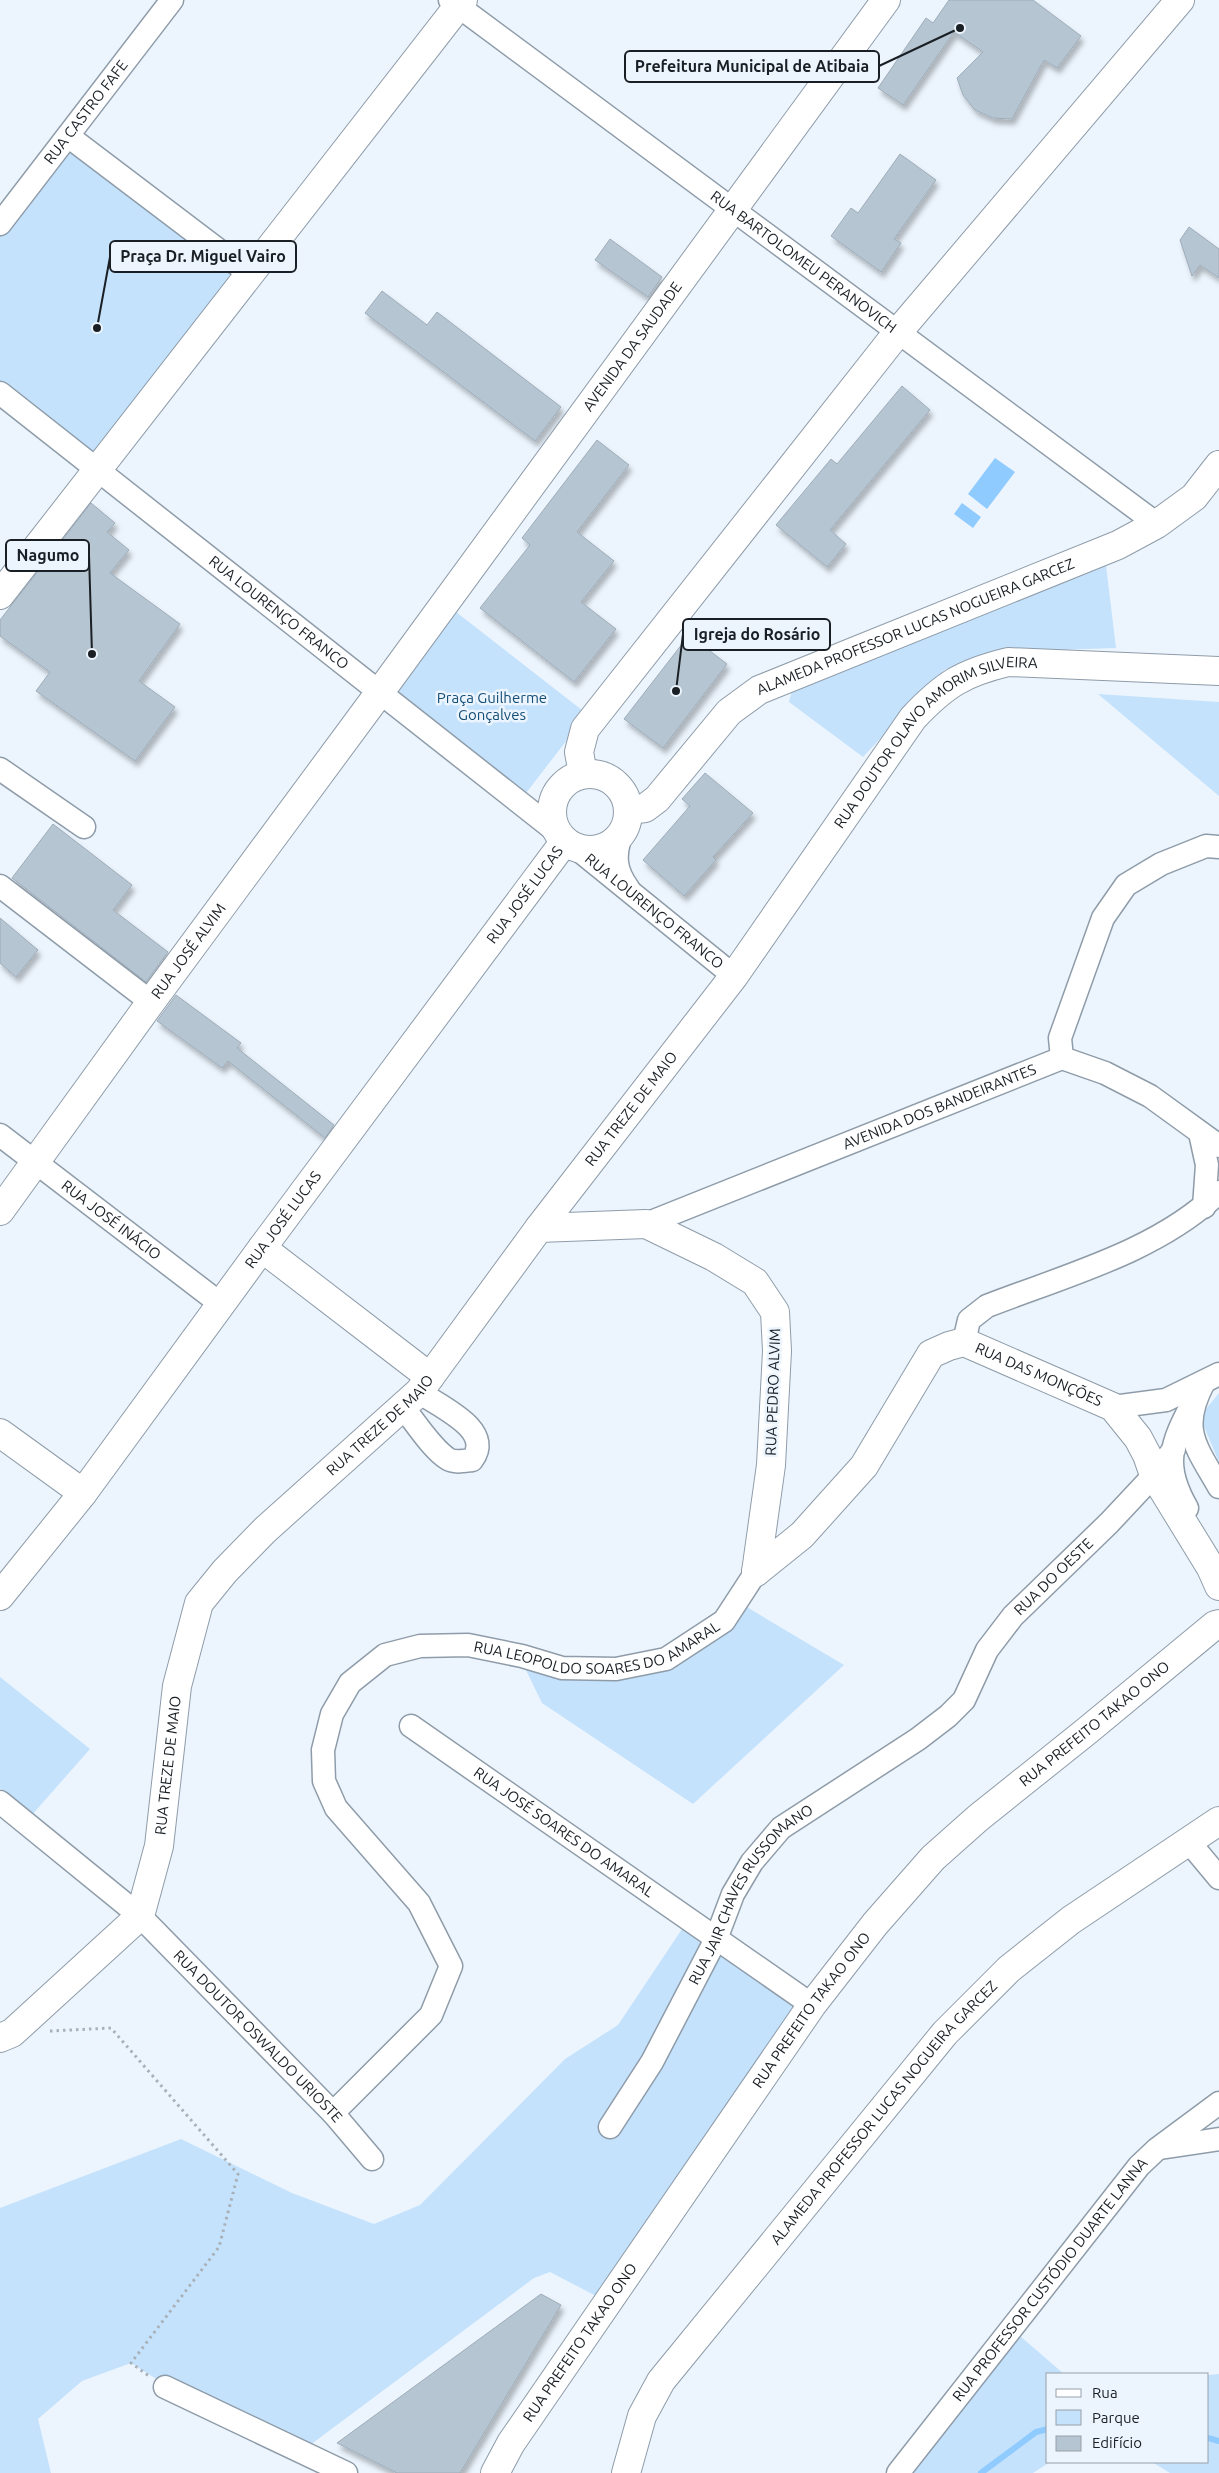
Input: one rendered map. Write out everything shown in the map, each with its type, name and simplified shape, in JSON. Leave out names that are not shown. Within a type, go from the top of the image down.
[{"type":"main road","name":"AVENIDA DA SAUDADE","points":[[380,692],[886,0]]},
{"type":"main road","points":[[583,774],[579,752],[585,729],[898,332],[1180,0]]},
{"type":"main road","points":[[0,595],[250,274],[457,2]]},
{"type":"main road","name":"ALAMEDA PROFESSOR LUCAS NOGUEIRA GARCEZ","points":[[625,822],[657,798],[729,712],[759,690],[1059,571],[1118,545],[1157,524],[1194,497],[1219,465]]},
{"type":"main road","name":"RUA DOUTOR OLAVO AMORIM SILVEIRA","points":[[734,976],[913,718],[949,684],[977,670],[1008,662],[1219,671]]},
{"type":"main road","name":"RUA JOSÉ ALVIM","points":[[0,1211],[150,1002],[380,692]]},
{"type":"main road","points":[[583,774],[596,774],[608,778],[619,786],[626,797],[625,822],[612,844],[600,849],[587,850],[566,840],[553,821],[552,808],[555,797],[562,786],[571,779],[583,774]]},
{"type":"main road","name":"RUA JOSÉ LUCAS","points":[[0,1596],[83,1493],[262,1248],[566,840]]},
{"type":"main road","name":"RUA TREZE DE MAIO","points":[[140,1916],[158,1846],[177,1686],[198,1603],[225,1571],[265,1530],[418,1392],[539,1228],[734,976]]},
{"type":"main road","name":"AVENIDA DOS BANDEIRANTES","points":[[539,1228],[646,1224]]},
{"type":"main road","name":"RUA PEDRO ALVIM","points":[[646,1224],[714,1257],[755,1282],[775,1312],[777,1351],[770,1465],[756,1572]]},
{"type":"main road","points":[[262,1248],[418,1392]]},
{"type":"main road","name":"RUA DAS MONÇÕES","points":[[964,1342],[1113,1407]]},
{"type":"main road","name":"RUA LEOPOLDO SOARES DO AMARAL","points":[[756,1572],[802,1535],[864,1466],[932,1354],[948,1346],[964,1342]]},
{"type":"main road","points":[[1113,1407],[1138,1438],[1147,1455],[1154,1475],[1211,1568],[1219,1586]]},
{"type":"main road","points":[[0,1433],[83,1493]]},
{"type":"main road","name":"RUA PREFEITO TAKAO ONO","points":[[495,2473],[510,2443],[812,2005],[875,1924],[933,1858],[978,1818],[1218,1621]]},
{"type":"main road","name":"ALAMEDA PROFESSOR LUCAS NOGUEIRA GARCEZ","points":[[626,2473],[642,2416],[661,2381],[945,2033],[1009,1969],[1071,1920],[1219,1821]]},
{"type":"main road","points":[[6,2035],[140,1916]]},
{"type":"street","name":"RUA CASTRO FAFE","points":[[0,224],[172,0]]},
{"type":"street","name":"RUA BARTOLOMEU PERANOVICH","points":[[457,2],[1157,524]]},
{"type":"street","points":[[68,136],[250,274]]},
{"type":"street","name":"RUA LOURENÇO FRANCO","points":[[0,393],[380,692],[734,976]]},
{"type":"street","points":[[0,769],[84,827]]},
{"type":"street","points":[[625,822],[616,850],[616,862],[621,878],[630,891]]},
{"type":"street","points":[[1219,847],[1206,846],[1170,860],[1126,885],[1103,918],[1060,1038],[1062,1058],[1104,1073],[1150,1096],[1219,1146]]},
{"type":"street","points":[[0,886],[150,1002]]},
{"type":"street","name":"AVENIDA DOS BANDEIRANTES","points":[[646,1224],[1062,1058]]},
{"type":"street","points":[[964,1342],[969,1320],[987,1306],[1134,1250],[1211,1200],[1207,1165],[1200,1133]]},
{"type":"street","name":"RUA JOSÉ INÁCIO","points":[[0,1135],[222,1305]]},
{"type":"street","points":[[1113,1407],[1166,1400],[1212,1378]]},
{"type":"street","points":[[1212,1378],[1193,1402],[1180,1428],[1171,1472],[1176,1490],[1219,1557]]},
{"type":"street","points":[[1193,1402],[1190,1429],[1198,1449],[1219,1487]]},
{"type":"street","name":"RUA DO OESTE","points":[[948,1716],[964,1700],[988,1650],[1013,1616],[1109,1523],[1154,1475],[1174,1450]]},
{"type":"street","name":"RUA LEOPOLDO SOARES DO AMARAL","points":[[333,2113],[432,2015],[451,1966],[419,1903],[336,1808],[324,1781],[323,1750],[332,1714],[350,1683],[385,1655],[420,1646],[468,1645],[522,1656],[562,1668],[616,1670],[666,1659],[724,1620],[756,1572]]},
{"type":"street","name":"RUA JAIR CHAVES RUSSOMANO","points":[[610,2127],[652,2062],[716,1940],[733,1894],[752,1862],[781,1828],[918,1739],[948,1716]]},
{"type":"street","name":"RUA JOSÉ SOARES DO AMARAL","points":[[412,1726],[716,1940],[812,2005]]},
{"type":"street","name":"RUA DOUTOR OSWALDO URIOSTE","points":[[0,1802],[140,1916],[333,2113],[372,2159]]},
{"type":"street","points":[[1189,1842],[1219,1878]]},
{"type":"street","name":"RUA PROFESSOR CUSTÓDIO DUARTE LANNA","points":[[898,2473],[1139,2166],[1157,2149],[1219,2102]]},
{"type":"street","points":[[1157,2149],[1219,2139]]},
{"type":"street","points":[[165,2387],[346,2473]]},
{"type":"path","points":[[6,2035],[111,2028],[238,2174],[219,2247],[131,2363],[165,2387]]},
{"type":"green space","points":[[69,143],[237,271],[97,457],[0,385],[0,231]]},
{"type":"green space","points":[[1106,565],[1116,648],[994,652],[944,670],[863,757],[789,702],[792,690]]},
{"type":"green space","name":"Praça Guilherme Gonçalves","points":[[451,608],[587,714],[523,797],[389,692]]},
{"type":"green space","points":[[1098,694],[1219,702],[1219,796]]},
{"type":"green space","points":[[1219,1393],[1219,1462],[1202,1422],[1192,1426]]},
{"type":"green space","points":[[745,1606],[844,1665],[693,1804],[542,1703],[522,1662],[618,1679]]},
{"type":"green space","points":[[0,1677],[90,1749],[31,1816],[0,1788]]},
{"type":"green space","points":[[682,1929],[718,1949],[807,2007],[600,2298],[550,2272],[534,2278],[302,2451],[166,2385],[131,2363],[82,2381],[38,2419],[51,2473],[0,2473],[0,2208],[181,2139],[292,2193],[374,2224],[420,2205],[565,2059],[618,2025]]},
{"type":"green space","points":[[1012,2329],[1063,2373],[1046,2373],[1046,2463],[1048,2463],[1033,2473],[899,2473]]},
{"type":"green space","points":[[1219,2374],[1219,2473],[1170,2473],[1154,2463],[1209,2463],[1209,2375]]},
{"type":"water","points":[[995,458],[1015,472],[987,509],[968,494]]},
{"type":"water","points":[[962,503],[981,517],[973,528],[954,514]]},
{"type":"building","points":[[949,0],[1033,0],[1081,36],[1057,68],[1044,60],[1012,119],[993,118],[975,110],[963,95],[957,78],[983,52],[954,32],[903,105],[878,88],[926,18],[933,23]]},
{"type":"building","points":[[900,154],[936,180],[894,239],[901,243],[881,272],[831,236],[851,208],[858,213]]},
{"type":"building","points":[[1189,227],[1219,249],[1219,278],[1200,265],[1192,276],[1180,240]]},
{"type":"building","points":[[610,239],[662,277],[648,297],[595,260]]},
{"type":"building","points":[[382,291],[427,325],[437,312],[561,407],[535,441],[365,313]]},
{"type":"building","points":[[902,386],[930,410],[830,530],[846,544],[827,567],[776,525],[831,459],[837,464]]},
{"type":"building","points":[[597,440],[629,465],[577,532],[614,561],[581,602],[616,629],[574,682],[480,608],[530,545],[522,538]]},
{"type":"building","points":[[91,503],[115,523],[107,532],[129,550],[110,573],[180,624],[139,681],[175,707],[135,761],[36,691],[50,672],[0,636],[0,620]]},
{"type":"building","points":[[689,635],[727,664],[663,748],[624,719]]},
{"type":"building","points":[[705,773],[753,813],[713,857],[716,860],[684,896],[643,860],[690,806],[682,799]]},
{"type":"building","points":[[53,824],[132,885],[113,910],[168,952],[146,982],[12,878]]},
{"type":"building","points":[[0,918],[38,950],[16,977],[0,963]]},
{"type":"building","points":[[176,995],[241,1043],[237,1048],[334,1125],[325,1138],[228,1061],[222,1068],[157,1021]]},
{"type":"building","points":[[541,2294],[561,2305],[460,2473],[397,2473],[337,2443]]},
{"type":"waterway","points":[[981,2473],[1036,2432],[1046,2430]]},
{"type":"waterway","points":[[1209,2438],[1219,2441]]},
{"type":"place","name":"Prefeitura Municipal de Atibaia","points":[[960,28]]},
{"type":"place","name":"Praça Dr. Miguel Vairo","points":[[97,328]]},
{"type":"place","name":"Nagumo","points":[[92,654]]},
{"type":"place","name":"Igreja do Rosário","points":[[676,691]]}]
